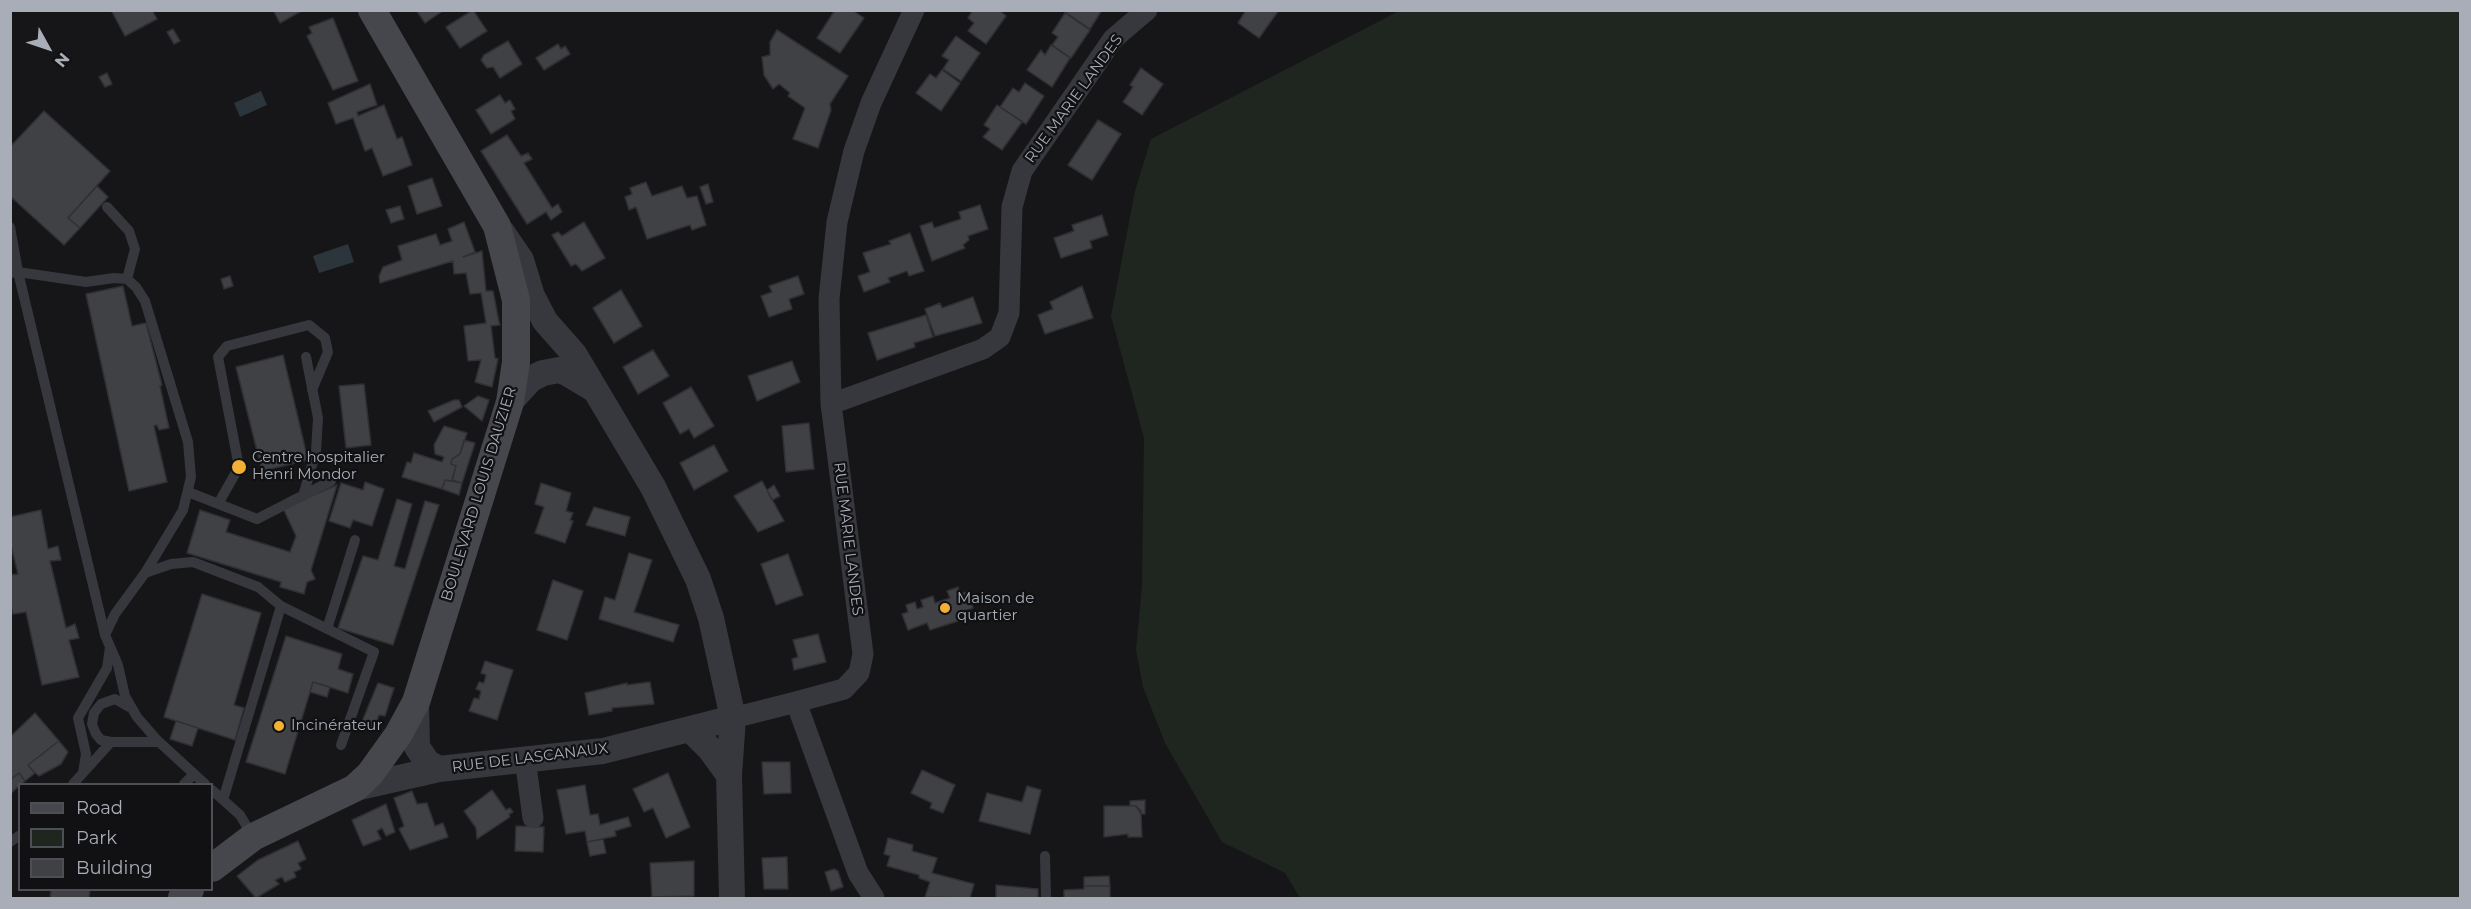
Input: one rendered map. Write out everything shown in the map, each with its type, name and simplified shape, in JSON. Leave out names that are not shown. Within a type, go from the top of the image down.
[{"type":"main road","name":"BOULEVARD LOUIS DAUZIER","points":[[213,867],[253,837],[355,788],[387,752],[416,702],[510,402],[516,362],[516,300],[497,226],[372,10]]},
{"type":"street","name":"RUE MARIE LANDES","points":[[796,702],[844,689],[859,673],[863,654],[831,404],[829,299],[837,222],[854,151],[871,103],[914,10]]},
{"type":"street","name":"RUE MARIE LANDES","points":[[831,404],[983,349],[1000,337],[1009,313],[1012,207],[1022,171],[1113,39],[1147,10]]},
{"type":"street","points":[[497,226],[521,260],[532,296],[545,321],[574,354],[592,388],[653,487],[698,579],[724,674],[733,718],[729,775],[732,898]]},
{"type":"street","points":[[510,402],[531,379],[543,373],[559,370],[592,388]]},
{"type":"street","points":[[724,674],[717,699],[697,727],[729,775]]},
{"type":"street","name":"RUE DE LASCANAUX","points":[[416,702],[414,725],[417,747],[428,764],[439,769]]},
{"type":"street","points":[[733,718],[796,702],[858,873],[874,898]]},
{"type":"street","name":"RUE DE LASCANAUX","points":[[355,788],[439,769],[603,751],[733,718]]},
{"type":"street","points":[[525,759],[533,818]]},
{"type":"lane","points":[[107,207],[129,231],[135,249],[127,279]]},
{"type":"lane","points":[[10,227],[14,273],[108,640],[125,696],[137,717]]},
{"type":"lane","points":[[14,273],[86,282],[114,278],[127,279],[136,287],[145,301],[188,442],[191,477],[183,510],[145,573],[114,614],[108,640],[107,668],[78,718],[86,754],[83,773]]},
{"type":"lane","points":[[218,504],[238,467],[218,357],[227,346],[309,326],[325,338],[328,352],[312,390]]},
{"type":"lane","points":[[303,496],[316,451],[318,418],[306,357]]},
{"type":"lane","points":[[188,492],[256,519],[331,481]]},
{"type":"lane","points":[[327,629],[355,540]]},
{"type":"lane","points":[[145,573],[171,564],[193,562],[258,587],[281,606],[374,652],[341,745]]},
{"type":"lane","points":[[223,800],[281,606]]},
{"type":"lane","points":[[159,742],[101,740],[92,724],[94,713],[101,704],[114,699],[126,704],[159,742],[204,783]]},
{"type":"lane","points":[[74,783],[111,742]]},
{"type":"lane","points":[[185,783],[194,774]]},
{"type":"lane","points":[[213,791],[240,815],[253,837]]},
{"type":"lane","points":[[1046,856],[1046,898]]},
{"type":"green space","points":[[1399,11],[2460,11],[2460,898],[1300,898],[1285,873],[1222,842],[1165,743],[1143,687],[1136,650],[1142,586],[1144,438],[1111,316],[1135,191],[1151,139]]},
{"type":"shaded area","points":[[261,91],[267,105],[240,117],[234,103]]},
{"type":"shaded area","points":[[348,244],[354,262],[319,273],[313,256]]},
{"type":"building","points":[[111,10],[152,10],[157,19],[125,36]]},
{"type":"building","points":[[273,10],[303,10],[280,23]]},
{"type":"building","points":[[416,10],[444,10],[425,23]]},
{"type":"building","points":[[473,10],[487,31],[460,48],[446,27]]},
{"type":"building","points":[[835,10],[852,10],[864,18],[840,53],[817,38]]},
{"type":"building","points":[[973,10],[999,10],[1006,16],[986,44],[968,31],[974,23],[968,18]]},
{"type":"building","points":[[1067,10],[1102,10],[1090,29],[1065,12]]},
{"type":"building","points":[[1246,10],[1279,10],[1259,38],[1238,23]]},
{"type":"building","points":[[1065,13],[1090,30],[1071,58],[1052,45],[1058,37],[1052,33]]},
{"type":"building","points":[[333,18],[358,81],[333,90],[307,36],[312,33],[309,27]]},
{"type":"building","points":[[173,29],[180,41],[174,44],[167,32]]},
{"type":"building","points":[[777,30],[848,76],[830,104],[831,110],[818,148],[793,139],[805,108],[788,96],[790,93],[779,84],[773,89],[764,75],[762,57],[770,55],[770,42]]},
{"type":"building","points":[[956,36],[980,53],[961,81],[943,69],[949,60],[942,56]]},
{"type":"building","points":[[508,41],[522,64],[500,78],[493,67],[487,68],[481,60],[484,55]]},
{"type":"building","points":[[558,44],[561,49],[565,46],[570,54],[544,70],[536,58]]},
{"type":"building","points":[[1051,45],[1070,58],[1052,87],[1027,70],[1041,50],[1045,55]]},
{"type":"building","points":[[1141,68],[1163,84],[1142,115],[1123,102],[1133,87],[1130,85]]},
{"type":"building","points":[[942,70],[960,83],[941,111],[916,93],[930,74],[936,78]]},
{"type":"building","points":[[107,73],[112,84],[105,87],[99,77]]},
{"type":"building","points":[[1025,83],[1044,96],[1026,124],[1000,107],[1013,88],[1019,92]]},
{"type":"building","points":[[370,84],[377,105],[357,112],[358,116],[384,105],[397,139],[402,137],[412,165],[383,176],[372,148],[365,151],[353,118],[336,124],[328,103]]},
{"type":"building","points":[[500,95],[505,103],[510,100],[515,109],[511,111],[515,119],[491,134],[476,110]]},
{"type":"building","points":[[997,105],[1022,122],[1002,150],[983,137],[990,129],[984,125]]},
{"type":"building","points":[[44,111],[110,171],[68,218],[80,228],[64,245],[10,196],[10,147]]},
{"type":"building","points":[[1098,120],[1121,134],[1092,180],[1068,165]]},
{"type":"building","points":[[507,135],[521,156],[528,153],[532,159],[524,163],[552,208],[558,204],[562,212],[551,220],[546,212],[527,224],[481,151]]},
{"type":"building","points":[[432,178],[442,206],[417,214],[408,186]]},
{"type":"building","points":[[646,182],[652,196],[682,186],[687,198],[697,196],[706,225],[692,230],[690,225],[647,239],[636,207],[629,210],[625,197],[632,194],[630,188]]},
{"type":"building","points":[[708,184],[713,202],[706,204],[700,187]]},
{"type":"building","points":[[97,186],[108,197],[80,228],[68,218]]},
{"type":"building","points":[[980,205],[988,229],[968,236],[969,240],[963,245],[965,248],[932,261],[920,226],[932,222],[934,228],[961,219],[959,212]]},
{"type":"building","points":[[400,206],[404,219],[391,223],[386,210]]},
{"type":"building","points":[[1102,215],[1108,235],[1090,241],[1092,248],[1061,258],[1054,238],[1074,231],[1072,225]]},
{"type":"building","points":[[464,222],[475,252],[463,257],[482,251],[486,291],[493,291],[500,325],[491,326],[495,358],[498,359],[492,387],[475,382],[481,360],[468,361],[464,326],[486,323],[481,293],[470,294],[466,273],[454,274],[453,261],[380,283],[379,276],[383,267],[402,260],[398,246],[436,234],[440,245],[452,241],[448,229]]},
{"type":"building","points":[[584,222],[605,258],[582,271],[576,264],[571,266],[552,235],[558,232],[562,236]]},
{"type":"building","points":[[910,233],[924,271],[909,276],[907,271],[888,278],[890,282],[864,292],[858,276],[870,272],[863,253],[891,244],[889,241]]},
{"type":"building","points":[[230,276],[233,286],[224,289],[221,279]]},
{"type":"building","points":[[798,276],[804,294],[789,299],[792,309],[769,317],[761,296],[772,292],[769,286]]},
{"type":"building","points":[[123,286],[132,326],[146,323],[162,385],[160,386],[169,428],[159,430],[157,425],[154,426],[167,482],[129,491],[86,294]]},
{"type":"building","points":[[1082,286],[1093,318],[1045,334],[1038,315],[1053,309],[1050,302]]},
{"type":"building","points":[[621,290],[642,326],[614,343],[593,308]]},
{"type":"building","points":[[973,297],[982,323],[935,336],[925,309],[940,303],[942,308]]},
{"type":"building","points":[[926,315],[933,337],[914,343],[915,347],[877,360],[868,333]]},
{"type":"building","points":[[653,350],[669,376],[638,394],[623,367]]},
{"type":"building","points":[[283,355],[308,460],[262,471],[236,367]]},
{"type":"building","points":[[792,361],[800,382],[757,401],[748,376]]},
{"type":"building","points":[[364,384],[371,445],[346,448],[339,386]]},
{"type":"building","points":[[691,387],[714,426],[694,438],[689,429],[680,434],[663,403]]},
{"type":"building","points":[[478,396],[489,400],[482,421],[464,406]]},
{"type":"building","points":[[459,400],[462,407],[434,422],[428,411]]},
{"type":"building","points":[[809,423],[814,469],[786,472],[782,426]]},
{"type":"building","points":[[444,426],[467,433],[460,454],[452,459],[451,464],[456,466],[452,481],[445,480],[442,489],[402,477],[407,462],[411,463],[414,453],[442,462],[444,457],[435,454],[434,445]]},
{"type":"building","points":[[464,440],[475,443],[462,483],[452,480],[456,466],[451,464],[452,459],[460,454]]},
{"type":"building","points":[[714,445],[728,471],[694,490],[680,463]]},
{"type":"building","points":[[445,480],[462,483],[459,495],[442,489]]},
{"type":"building","points":[[762,481],[784,521],[758,532],[734,496]]},
{"type":"building","points":[[365,482],[384,489],[372,526],[353,520],[350,528],[329,521],[341,483],[363,490]]},
{"type":"building","points":[[541,483],[571,493],[566,511],[573,513],[570,520],[573,521],[565,543],[535,533],[544,507],[535,504]]},
{"type":"building","points":[[337,485],[311,570],[315,579],[307,582],[304,594],[280,587],[281,582],[187,553],[200,510],[230,520],[226,532],[290,552],[296,536],[283,508]]},
{"type":"building","points":[[774,485],[780,496],[772,500],[767,490]]},
{"type":"building","points":[[397,499],[412,504],[394,566],[405,569],[425,501],[439,505],[393,645],[338,628],[363,556],[378,560]]},
{"type":"building","points":[[594,507],[630,517],[625,536],[586,525]]},
{"type":"building","points":[[41,510],[48,549],[58,546],[61,560],[50,561],[66,628],[75,624],[79,638],[69,640],[79,677],[42,685],[26,612],[13,614],[10,604],[10,575],[18,574],[10,542],[10,517]]},
{"type":"building","points":[[629,553],[652,560],[634,612],[679,625],[673,642],[599,619],[605,597],[615,600]]},
{"type":"building","points":[[788,554],[803,595],[776,605],[761,564]]},
{"type":"building","points":[[553,580],[583,591],[567,640],[537,630]]},
{"type":"building","name":"Maison de quartier","points":[[958,587],[960,594],[967,592],[973,608],[959,613],[961,620],[930,630],[927,623],[908,630],[902,614],[908,612],[906,605],[915,602],[917,609],[923,607],[921,600],[933,596],[935,603],[950,598],[947,591]]},
{"type":"building","points":[[202,594],[261,613],[234,705],[244,708],[235,740],[164,717]]},
{"type":"building","points":[[818,634],[826,662],[794,670],[792,659],[798,657],[793,640]]},
{"type":"building","name":"Incinérateur","points":[[286,636],[342,654],[338,669],[353,674],[348,693],[313,682],[285,774],[246,762]]},
{"type":"building","points":[[485,661],[513,670],[497,720],[469,711],[474,698],[479,699],[481,691],[476,689],[479,682],[484,683],[486,675],[481,673]]},
{"type":"building","points":[[313,682],[330,687],[327,697],[310,692]]},
{"type":"building","points":[[650,682],[654,704],[612,708],[612,711],[589,715],[585,693],[627,683],[627,685]]},
{"type":"building","points":[[378,683],[394,688],[385,716],[379,715],[374,729],[361,724]]},
{"type":"building","points":[[35,713],[59,741],[28,765],[35,773],[25,781],[19,773],[10,780],[10,737]]},
{"type":"building","points":[[176,721],[198,728],[192,746],[170,739]]},
{"type":"building","points":[[59,741],[68,752],[61,764],[39,776],[28,765]]},
{"type":"building","points":[[762,762],[790,762],[791,793],[764,794]]},
{"type":"building","points":[[922,770],[955,785],[943,813],[930,808],[932,803],[911,793]]},
{"type":"building","points":[[19,773],[25,781],[18,783],[18,787],[10,794],[10,780]]},
{"type":"building","points":[[668,773],[690,827],[666,838],[653,808],[644,812],[633,789]]},
{"type":"building","points":[[585,785],[590,815],[598,814],[600,825],[628,817],[631,826],[615,831],[616,836],[587,842],[585,831],[566,834],[557,790]]},
{"type":"building","points":[[1027,786],[1041,790],[1030,834],[979,821],[987,793],[1022,802]]},
{"type":"building","points":[[492,790],[506,810],[510,808],[513,812],[509,814],[510,817],[477,839],[476,828],[464,811]]},
{"type":"building","points":[[412,791],[417,804],[427,803],[435,826],[443,823],[448,837],[410,850],[399,829],[404,826],[394,798]]},
{"type":"building","points":[[1145,800],[1145,814],[1141,814],[1136,806],[1130,806],[1130,801]]},
{"type":"building","points":[[386,804],[395,832],[386,836],[382,828],[377,831],[381,839],[363,846],[352,820]]},
{"type":"building","points":[[1104,806],[1136,806],[1141,811],[1142,837],[1128,837],[1128,834],[1104,837]]},
{"type":"building","points":[[516,826],[544,827],[543,852],[515,851]]},
{"type":"building","points":[[888,838],[913,845],[912,851],[937,858],[932,873],[974,884],[970,898],[925,897],[930,882],[919,878],[919,875],[887,866],[890,856],[884,854]]},
{"type":"building","points":[[603,839],[606,853],[590,856],[587,842]]},
{"type":"building","points":[[298,841],[306,859],[298,863],[301,869],[294,872],[296,877],[285,882],[282,877],[275,880],[279,884],[256,898],[237,876],[258,860]]},
{"type":"building","points":[[787,857],[788,889],[764,889],[762,858]]},
{"type":"building","points":[[694,861],[694,896],[652,897],[650,863]]},
{"type":"building","points":[[834,869],[838,871],[843,887],[831,891],[825,872]]},
{"type":"building","points":[[1109,876],[1110,886],[1084,886],[1084,877]]},
{"type":"building","points":[[996,885],[1038,889],[1038,898],[996,898]]},
{"type":"building","points":[[1084,886],[1110,886],[1110,898],[1064,898],[1064,890],[1084,889]]},
{"type":"building","points":[[51,891],[90,891],[89,898],[50,898]]},
{"type":"place","name":"Centre hospitalier Henri Mondor","points":[[239,467]]},
{"type":"place","name":"Maison de quartier","points":[[945,608]]},
{"type":"place","name":"Incinérateur","points":[[279,726]]}]
